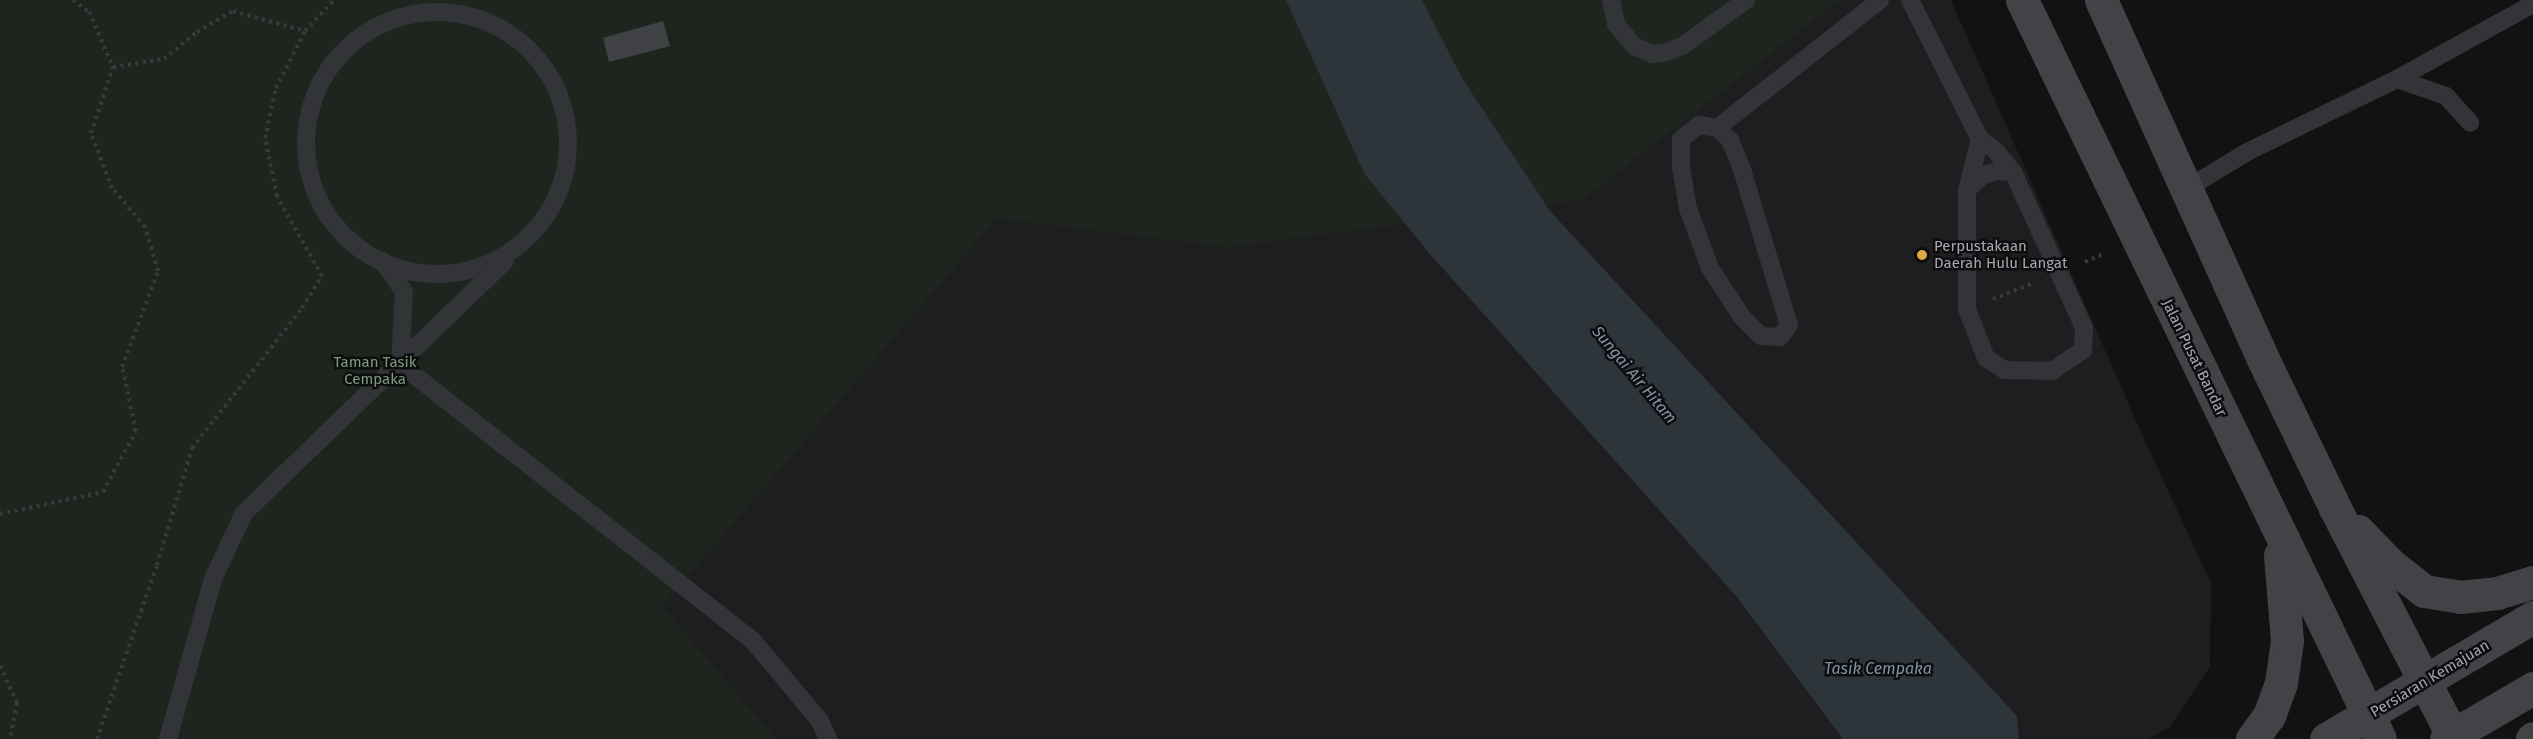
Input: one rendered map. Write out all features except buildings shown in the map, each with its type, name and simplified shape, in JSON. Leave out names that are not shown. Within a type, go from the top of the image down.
[{"type":"main road","points":[[2101,0],[2263,359],[2451,738],[2533,688]]},
{"type":"main road","name":"Jalan Pusat Bandar","points":[[2027,4],[2278,532],[2374,728]]},
{"type":"main road","points":[[2335,508],[2390,564],[2424,591],[2460,597],[2497,593],[2533,582]]},
{"type":"main road","points":[[2252,739],[2269,716],[2281,683],[2287,641],[2278,532]]},
{"type":"main road","name":"Persiaran Kemajuan","points":[[2326,739],[2374,728],[2424,683],[2533,617]]},
{"type":"lane","points":[[1611,0],[1616,24],[1634,46],[1652,54],[1667,52],[1684,45],[1746,0]]},
{"type":"lane","points":[[1717,128],[1730,140],[1743,173],[1789,325],[1780,337],[1761,336],[1742,317],[1710,268],[1688,208],[1681,167],[1681,139],[1699,125],[1717,128],[1880,0]]},
{"type":"lane","points":[[1910,0],[1980,139],[1995,150],[2013,172],[2084,328],[2083,350],[2052,371],[2005,370],[1986,358],[1967,309],[1966,190],[1980,139]]},
{"type":"lane","points":[[2186,189],[2247,152],[2397,79],[2533,4]]},
{"type":"lane","points":[[168,739],[213,579],[244,513],[521,245],[549,214],[565,176],[569,134],[558,89],[532,51],[496,24],[452,10],[406,14],[364,32],[332,64],[311,104],[306,146],[313,188],[333,225],[364,253],[402,270],[444,275],[484,267],[521,245]]},
{"type":"lane","points":[[2397,79],[2446,96],[2470,123]]},
{"type":"lane","points":[[1966,190],[1983,175],[1998,171],[2013,172]]},
{"type":"lane","points":[[382,261],[404,292],[400,364]]},
{"type":"lane","points":[[400,364],[754,642],[820,721],[828,739]]},
{"type":"path","points":[[0,514],[103,492],[136,431],[122,367],[158,271],[145,227],[112,188],[91,133],[113,67],[89,12],[73,0]]},
{"type":"path","points":[[97,739],[157,565],[192,448],[302,308],[322,276],[277,196],[265,138],[276,88],[305,31],[334,0]]},
{"type":"path","points":[[113,67],[164,59],[196,32],[233,11],[305,31]]},
{"type":"path","points":[[0,666],[17,703],[10,739]]},
{"type":"shaded area","points":[[0,0],[1951,0],[2145,441],[2211,583],[2210,667],[2169,728],[2148,739],[0,739]]},
{"type":"green space","name":"Taman Tasik Cempaka","points":[[0,0],[1840,0],[1582,200],[1229,247],[997,218],[662,606],[776,739],[0,739]]},
{"type":"water","name":"Tasik Cempaka","points":[[1286,0],[1422,0],[1462,78],[1550,211],[2017,716],[2019,739],[1843,739],[1737,597],[1429,253],[1364,173]]},
{"type":"place","name":"Perpustakaan Daerah Hulu Langat","points":[[1922,255]]},
{"type":"water label","name":"Sungai Air Hitam","points":[[1634,375]]}]
